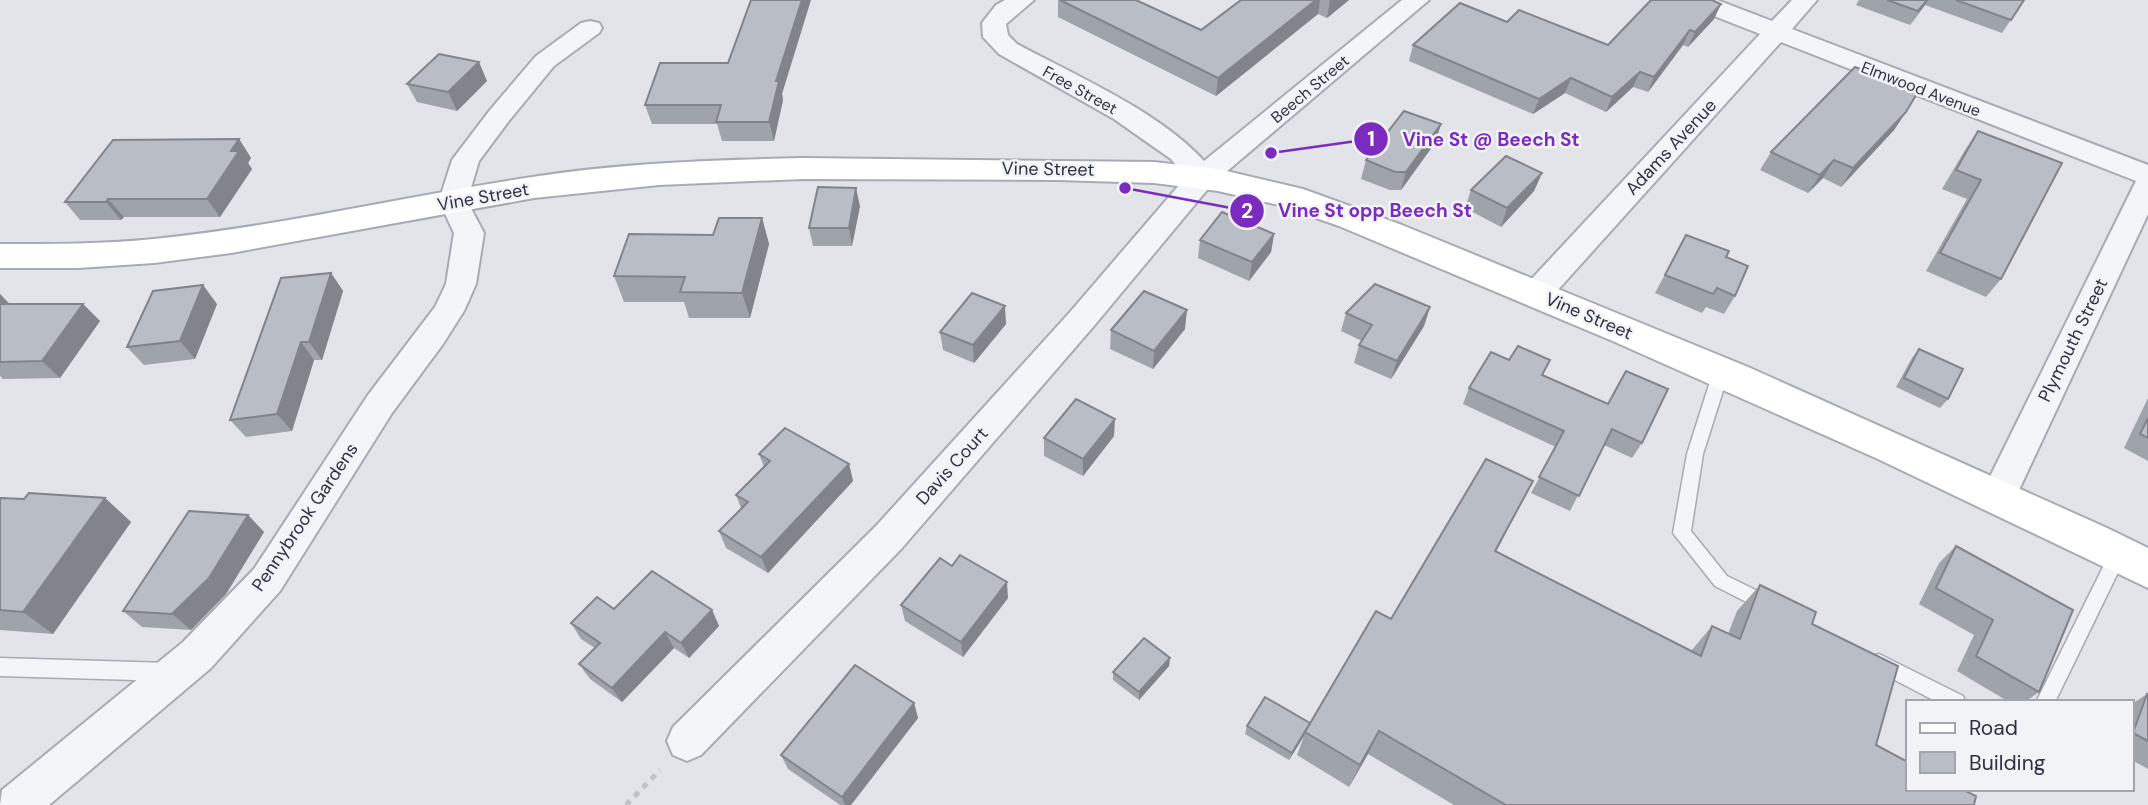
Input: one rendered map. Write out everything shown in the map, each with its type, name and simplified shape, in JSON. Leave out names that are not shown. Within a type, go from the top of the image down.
[{"type":"street","name":"Free Street","points":[[1022,0],[1005,10],[994,23],[996,37],[1008,49],[1134,121],[1181,153],[1202,177]]},
{"type":"street","name":"Beech Street","points":[[1202,177],[1417,0]]},
{"type":"street","name":"Elmwood Avenue","points":[[1695,0],[2148,176]]},
{"type":"street","name":"Adams Avenue","points":[[1536,294],[1805,0]]},
{"type":"street","points":[[453,201],[466,160],[499,116],[545,61],[590,28]]},
{"type":"street","name":"Vine Street","points":[[0,256],[51,259],[146,253],[303,230],[453,201],[611,178],[828,168],[1107,170],[1202,177],[1253,186],[1310,204],[1369,225],[1536,294],[1875,439],[2133,562]]},
{"type":"street","name":"Davis Court","points":[[687,741],[889,537],[1082,320],[1202,177]]},
{"type":"street","name":"Plymouth Street","points":[[1998,496],[2148,184]]},
{"type":"street","name":"Pennybrook Gardens","points":[[17,805],[197,655],[267,580],[380,404],[443,319],[461,284],[469,233],[453,201]]},
{"type":"lane","points":[[1721,372],[1695,454],[1682,533],[1721,581],[1783,613]]},
{"type":"lane","points":[[2046,700],[2133,562]]},
{"type":"lane","points":[[1857,651],[1952,700]]},
{"type":"lane","points":[[0,667],[175,672]]},
{"type":"path","points":[[626,805],[687,741]]},
{"type":"building","points":[[751,0],[802,0],[776,81],[779,81],[769,122],[716,122],[721,105],[645,105],[660,63],[728,63]]},
{"type":"building","points":[[1060,0],[1136,0],[1201,30],[1241,0],[1316,0],[1218,78]]},
{"type":"building","points":[[1651,0],[1712,0],[1721,4],[1695,32],[1690,30],[1654,77],[1640,72],[1612,97],[1571,78],[1539,99],[1413,45],[1460,3],[1507,22],[1519,10],[1608,45]]},
{"type":"building","points":[[1887,0],[1927,0],[1918,11]]},
{"type":"building","points":[[1956,0],[2024,0],[2011,20]]},
{"type":"building","points":[[439,54],[479,62],[448,92],[407,84]]},
{"type":"building","points":[[1855,67],[1919,90],[1906,112],[1853,168],[1834,160],[1820,175],[1771,152]]},
{"type":"building","points":[[1404,111],[1441,124],[1406,172],[1395,172],[1366,160]]},
{"type":"building","points":[[1978,131],[2062,163],[2001,279],[1940,253],[1981,180],[1956,170]]},
{"type":"building","points":[[239,139],[231,151],[239,151],[207,199],[65,202],[113,140]]},
{"type":"building","points":[[1506,156],[1542,173],[1507,208],[1471,190]]},
{"type":"building","points":[[818,187],[856,188],[849,228],[809,228]]},
{"type":"building","points":[[1222,212],[1274,234],[1252,262],[1200,240]]},
{"type":"building","points":[[719,218],[762,218],[742,293],[680,292],[685,277],[614,276],[629,234],[713,235]]},
{"type":"building","points":[[1686,235],[1729,251],[1726,257],[1748,266],[1735,296],[1717,288],[1713,294],[1665,275]]},
{"type":"building","points":[[331,273],[309,342],[301,342],[277,414],[230,420],[281,278]]},
{"type":"building","points":[[1375,284],[1430,307],[1397,361],[1359,345],[1372,325],[1346,313]]},
{"type":"building","points":[[203,285],[180,341],[127,347],[153,291]]},
{"type":"building","points":[[1144,291],[1187,310],[1154,351],[1111,330]]},
{"type":"building","points":[[972,293],[1005,306],[973,345],[940,332]]},
{"type":"building","points":[[0,304],[83,304],[42,361],[0,362]]},
{"type":"building","points":[[1518,346],[1550,360],[1542,375],[1608,404],[1626,371],[1668,389],[1642,443],[1612,429],[1579,496],[1539,477],[1564,431],[1469,388],[1491,352],[1509,360]]},
{"type":"building","points":[[1919,349],[1963,369],[1948,399],[1904,378]]},
{"type":"building","points":[[1076,399],[1115,419],[1083,459],[1044,438]]},
{"type":"building","points":[[2148,418],[2148,438],[2140,434]]},
{"type":"building","points":[[785,428],[849,464],[761,557],[719,531],[748,502],[736,495],[770,461],[759,454]]},
{"type":"building","points":[[1486,459],[1533,481],[1495,551],[1701,656],[1712,626],[1740,639],[1760,585],[1816,612],[1812,624],[1898,666],[1876,745],[1906,761],[1906,791],[1966,791],[1976,796],[1974,805],[1506,805],[1379,731],[1360,765],[1305,732],[1376,611],[1391,619]]},
{"type":"building","points":[[29,493],[105,498],[23,612],[0,610],[0,498],[24,499]]},
{"type":"building","points":[[189,511],[248,515],[209,578],[172,614],[123,611]]},
{"type":"building","points":[[1956,546],[2073,610],[2039,692],[1976,656],[1993,620],[1936,588]]},
{"type":"building","points":[[960,555],[1007,582],[961,642],[901,605],[940,558],[952,566]]},
{"type":"building","points":[[652,571],[712,610],[681,643],[665,632],[612,688],[579,664],[600,643],[571,623],[597,597],[614,609]]},
{"type":"building","points":[[1144,638],[1170,658],[1139,692],[1113,672]]},
{"type":"building","points":[[855,665],[914,703],[842,797],[781,755]]},
{"type":"building","points":[[2147,694],[2148,741],[2134,734]]},
{"type":"building","points":[[1265,697],[1310,723],[1292,753],[1247,726]]},
{"type":"place","name":"Vine St @ Beech St","points":[[1271,153]]},
{"type":"place","name":"Vine St opp Beech St","points":[[1125,188]]}]
